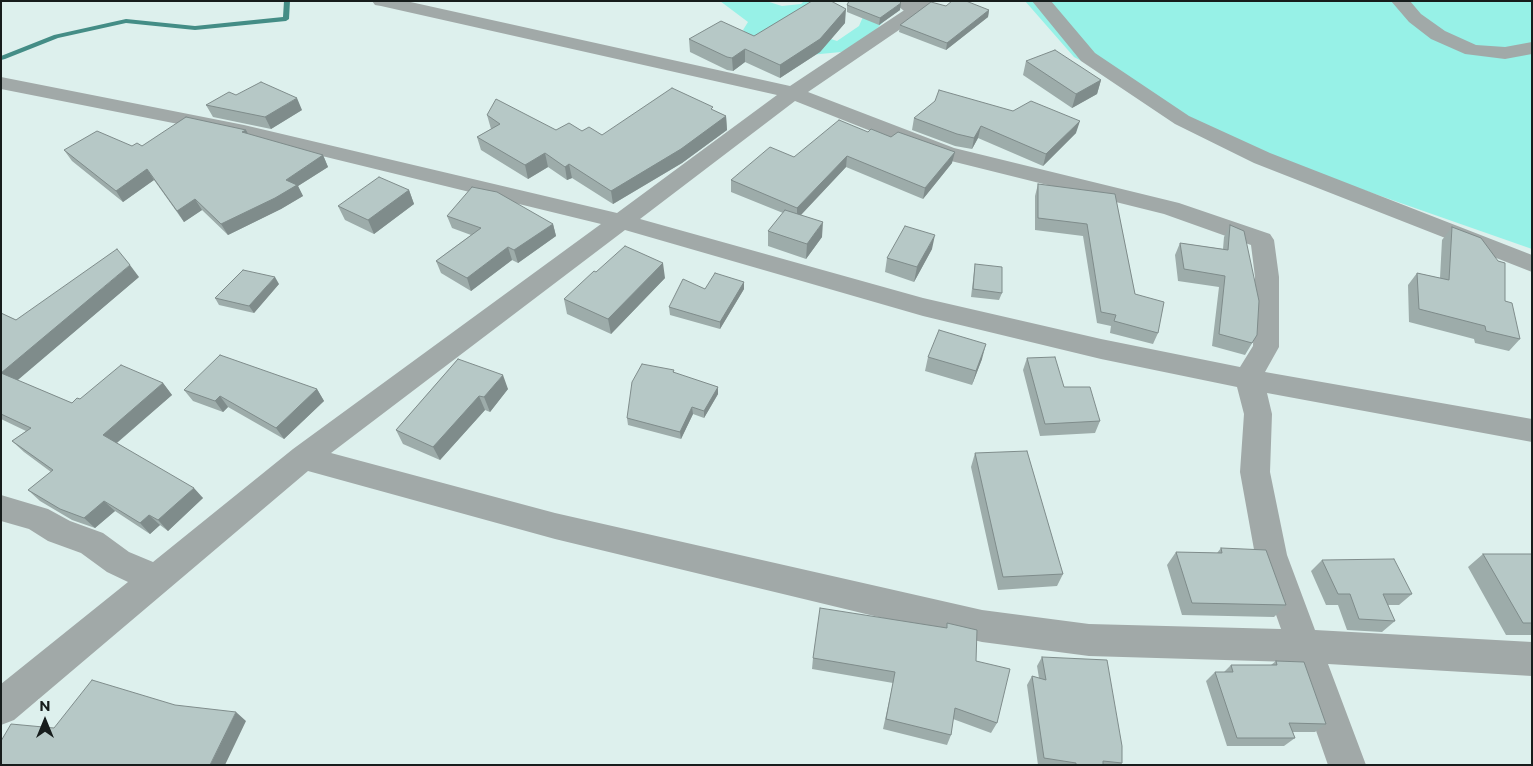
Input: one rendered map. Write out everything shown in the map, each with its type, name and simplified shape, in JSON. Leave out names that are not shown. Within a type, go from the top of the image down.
[{"type":"street","points":[[382,1],[793,93],[947,153],[1171,208],[1262,240],[1267,277],[1266,347],[1247,379]]},
{"type":"street","points":[[1041,1],[1088,57],[1182,120],[1270,162],[1532,264]]},
{"type":"street","points":[[1400,1],[1415,18],[1438,35],[1472,50],[1505,52],[1532,48]]},
{"type":"street","points":[[1,707],[303,458],[914,5]]},
{"type":"street","points":[[1,83],[244,131],[622,221],[923,308],[1247,379],[1532,431]]},
{"type":"street","points":[[1247,379],[1254,395],[1258,414],[1255,472],[1271,555],[1347,765]]},
{"type":"street","points":[[303,458],[555,526],[982,626],[1088,640],[1305,646],[1532,658]]},
{"type":"street","points":[[1,508],[37,518],[59,531],[92,543],[118,562],[156,579]]},
{"type":"shaded area","points":[[720,1],[766,1],[782,6],[801,4],[804,1],[826,1],[819,35],[837,41],[859,26],[865,12],[887,18],[862,44],[841,52],[810,55],[751,39],[743,30],[748,22]]},
{"type":"shaded area","points":[[1025,1],[1532,1],[1532,249],[1252,151],[1074,57]]},
{"type":"building","points":[[812,1],[831,1],[846,9],[820,39],[780,65],[745,49],[732,58],[727,57],[689,39],[721,21],[754,36]]},
{"type":"building","points":[[849,1],[899,1],[901,3],[880,18],[847,5]]},
{"type":"building","points":[[952,1],[966,1],[989,10],[947,43],[900,25],[931,2],[946,6]]},
{"type":"building","points":[[1055,50],[1101,80],[1076,94],[1026,61]]},
{"type":"building","points":[[261,82],[297,98],[265,117],[206,105],[229,92],[236,95]]},
{"type":"building","points":[[672,88],[713,107],[711,109],[726,116],[681,149],[611,191],[569,164],[565,167],[545,153],[525,165],[477,137],[500,124],[487,115],[496,99],[556,130],[569,123],[582,131],[589,127],[602,135]]},
{"type":"building","points":[[939,90],[1013,111],[1031,101],[1080,121],[1046,154],[981,126],[974,138],[957,134],[914,118],[935,101]]},
{"type":"building","points":[[186,117],[246,130],[242,132],[323,155],[286,180],[297,185],[275,198],[221,224],[195,199],[177,211],[147,169],[116,191],[64,150],[97,131],[132,146],[137,143],[142,146]]},
{"type":"building","points":[[839,120],[868,132],[871,129],[891,137],[898,132],[955,152],[925,188],[847,156],[797,208],[731,180],[770,147],[794,157]]},
{"type":"building","points":[[379,177],[409,190],[368,220],[338,206]]},
{"type":"building","points":[[1038,184],[1115,194],[1135,294],[1164,302],[1158,333],[1114,321],[1116,315],[1101,312],[1087,224],[1038,218]]},
{"type":"building","points":[[472,187],[497,192],[553,224],[514,250],[508,247],[467,278],[436,261],[481,228],[447,216]]},
{"type":"building","points":[[785,210],[823,222],[807,244],[768,231]]},
{"type":"building","points":[[1230,225],[1244,231],[1259,301],[1257,335],[1252,343],[1219,334],[1225,276],[1184,269],[1180,243],[1228,250]]},
{"type":"building","points":[[905,226],[935,235],[917,267],[887,258]]},
{"type":"building","points":[[1452,227],[1481,238],[1498,261],[1505,263],[1505,301],[1512,303],[1520,339],[1486,331],[1485,326],[1419,309],[1417,273],[1449,280]]},
{"type":"building","points":[[625,246],[663,263],[608,319],[564,299],[594,271],[596,272]]},
{"type":"building","points":[[117,249],[130,265],[1,373],[1,313],[16,320]]},
{"type":"building","points":[[975,264],[1002,267],[1002,293],[973,289]]},
{"type":"building","points":[[243,270],[275,277],[249,306],[215,298]]},
{"type":"building","points":[[715,273],[744,282],[720,322],[669,307],[683,279],[705,289]]},
{"type":"building","points":[[939,330],[986,344],[976,371],[928,357]]},
{"type":"building","points":[[220,355],[317,389],[276,428],[220,396],[215,401],[184,390]]},
{"type":"building","points":[[1055,357],[1064,387],[1090,387],[1100,421],[1045,424],[1027,358]]},
{"type":"building","points":[[458,359],[503,375],[484,397],[479,396],[433,447],[396,430]]},
{"type":"building","points":[[642,364],[674,370],[673,372],[718,387],[704,411],[692,407],[680,432],[627,418],[632,382]]},
{"type":"building","points":[[121,365],[163,383],[103,435],[194,488],[158,520],[149,515],[140,523],[104,501],[84,518],[60,509],[28,490],[53,470],[12,441],[31,428],[1,414],[1,373],[72,403],[77,398],[80,399]]},
{"type":"building","points":[[1027,451],[1063,574],[1003,577],[975,453]]},
{"type":"building","points":[[1221,548],[1266,550],[1286,605],[1192,603],[1176,552],[1222,553]]},
{"type":"building","points":[[1483,554],[1532,554],[1532,623],[1523,623]]},
{"type":"building","points":[[1394,559],[1412,594],[1383,594],[1395,621],[1359,619],[1350,594],[1338,594],[1322,560]]},
{"type":"building","points":[[820,608],[947,628],[947,623],[977,630],[976,661],[1010,669],[997,723],[955,708],[951,735],[886,719],[895,672],[813,658]]},
{"type":"building","points":[[1042,657],[1107,660],[1122,746],[1122,763],[1103,761],[1103,765],[1076,765],[1076,763],[1044,758],[1032,676],[1046,680]]},
{"type":"building","points":[[1276,661],[1304,662],[1326,724],[1289,723],[1295,738],[1237,738],[1215,672],[1233,672],[1231,665],[1277,665]]},
{"type":"building","points":[[92,680],[175,705],[236,712],[210,765],[1,765],[1,741],[11,724],[54,728]]},
{"type":"waterway","points":[[3,58],[56,36],[126,21],[195,28],[286,19],[287,1]]}]
